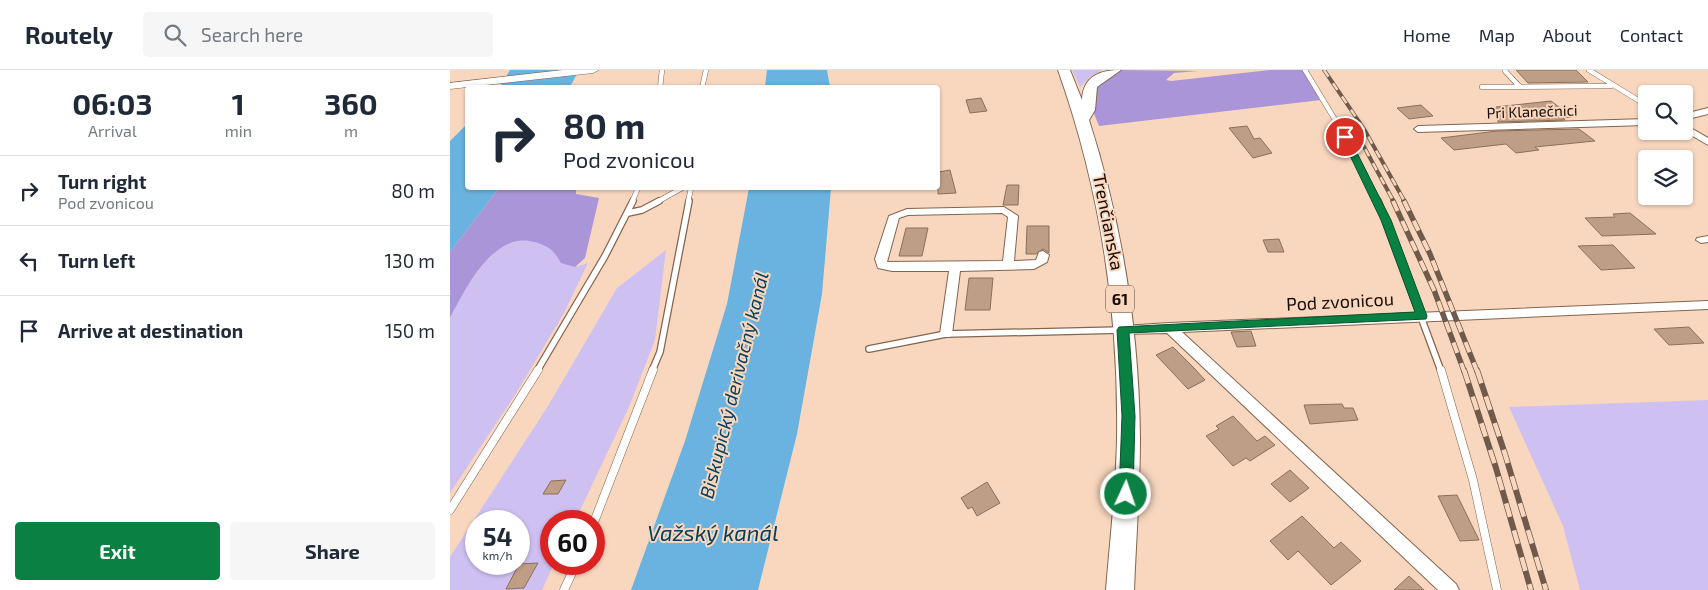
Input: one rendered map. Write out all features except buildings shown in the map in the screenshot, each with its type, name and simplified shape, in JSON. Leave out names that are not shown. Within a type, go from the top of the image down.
[{"type":"main road","points":[[450,86],[593,70]]},
{"type":"main road","name":"Trenčianska","points":[[1064,70],[1083,120],[1102,184],[1118,278],[1128,416],[1120,590]]},
{"type":"main road","points":[[1083,120],[1088,110],[1088,91],[1091,85],[1104,75],[1115,70]]},
{"type":"street","points":[[1693,114],[1708,111]]},
{"type":"street","name":"Pri Klanečnici","points":[[1418,129],[1638,122]]},
{"type":"street","points":[[1693,133],[1708,142]]},
{"type":"street","points":[[1008,265],[1013,216],[1004,210],[907,212],[894,216],[881,259],[882,265],[892,268],[955,267],[1034,265],[1040,262],[1043,255]]},
{"type":"street","points":[[946,334],[955,267]]},
{"type":"street","name":"Pod zvonicou","points":[[1123,330],[1708,305]]},
{"type":"street","points":[[1168,328],[1450,590]]},
{"type":"lane","points":[[660,85],[662,70]]},
{"type":"lane","points":[[703,85],[706,70]]},
{"type":"lane","points":[[1305,70],[1330,110],[1382,212],[1422,316],[1445,381],[1471,476],[1497,590]]},
{"type":"lane","points":[[1589,70],[1611,86],[1638,101]]},
{"type":"lane","points":[[1505,71],[1520,87]]},
{"type":"lane","points":[[1482,87],[1611,86]]},
{"type":"lane","points":[[450,510],[524,395],[628,213],[637,190]]},
{"type":"lane","points":[[628,213],[642,210],[678,190]]},
{"type":"lane","points":[[599,510],[660,352],[692,190]]},
{"type":"lane","points":[[869,350],[946,334],[1123,330]]},
{"type":"lane","points":[[564,590],[571,575]]},
{"type":"shaded area","points":[[1072,70],[1102,70],[1090,77],[1080,87]]},
{"type":"shaded area","points":[[1119,70],[1198,71],[1174,73],[1166,80],[1171,81],[1270,70],[1302,70],[1321,100],[1099,126],[1093,111],[1091,90],[1107,75]]},
{"type":"shaded area","points":[[497,190],[576,190],[576,194],[599,198],[585,258],[575,267],[561,263],[550,249],[535,242],[520,241],[507,245],[494,253],[483,265],[464,292],[450,318],[450,252]]},
{"type":"shaded area","points":[[526,239],[546,245],[575,267],[588,263],[564,313],[515,395],[450,493],[450,318],[465,288],[485,262],[501,246]]},
{"type":"shaded area","points":[[666,250],[655,340],[629,407],[580,510],[540,510],[540,575],[549,575],[542,590],[450,590],[450,557],[465,534],[465,575],[530,575],[530,510],[481,510],[548,406],[617,288]]},
{"type":"shaded area","points":[[1708,400],[1708,590],[1580,590],[1563,526],[1509,407]]},
{"type":"water","points":[[510,70],[579,70],[571,85],[501,85]]},
{"type":"water","points":[[767,70],[827,70],[830,85],[765,85]]},
{"type":"water","points":[[465,126],[465,190],[497,190],[450,252],[450,141]]},
{"type":"water","name":"Važský kanál","points":[[749,190],[831,190],[822,294],[797,434],[758,590],[631,590],[685,441],[727,304]]},
{"type":"railway","points":[[1324,70],[1364,129],[1405,202]]},
{"type":"railway","points":[[1350,121],[1394,202]]},
{"type":"railway","points":[[1393,201],[1434,290],[1464,371]]},
{"type":"railway","points":[[1404,201],[1430,254],[1477,371]]},
{"type":"railway","points":[[1464,370],[1496,468],[1531,590]]},
{"type":"railway","points":[[1477,370],[1505,454],[1546,590]]},
{"type":"route","points":[[1126,494],[1128,416],[1123,330],[1422,316],[1386,220],[1345,137]]},
{"type":"water label","name":"Biskupický derivačný kanál","points":[[734,385]]}]
